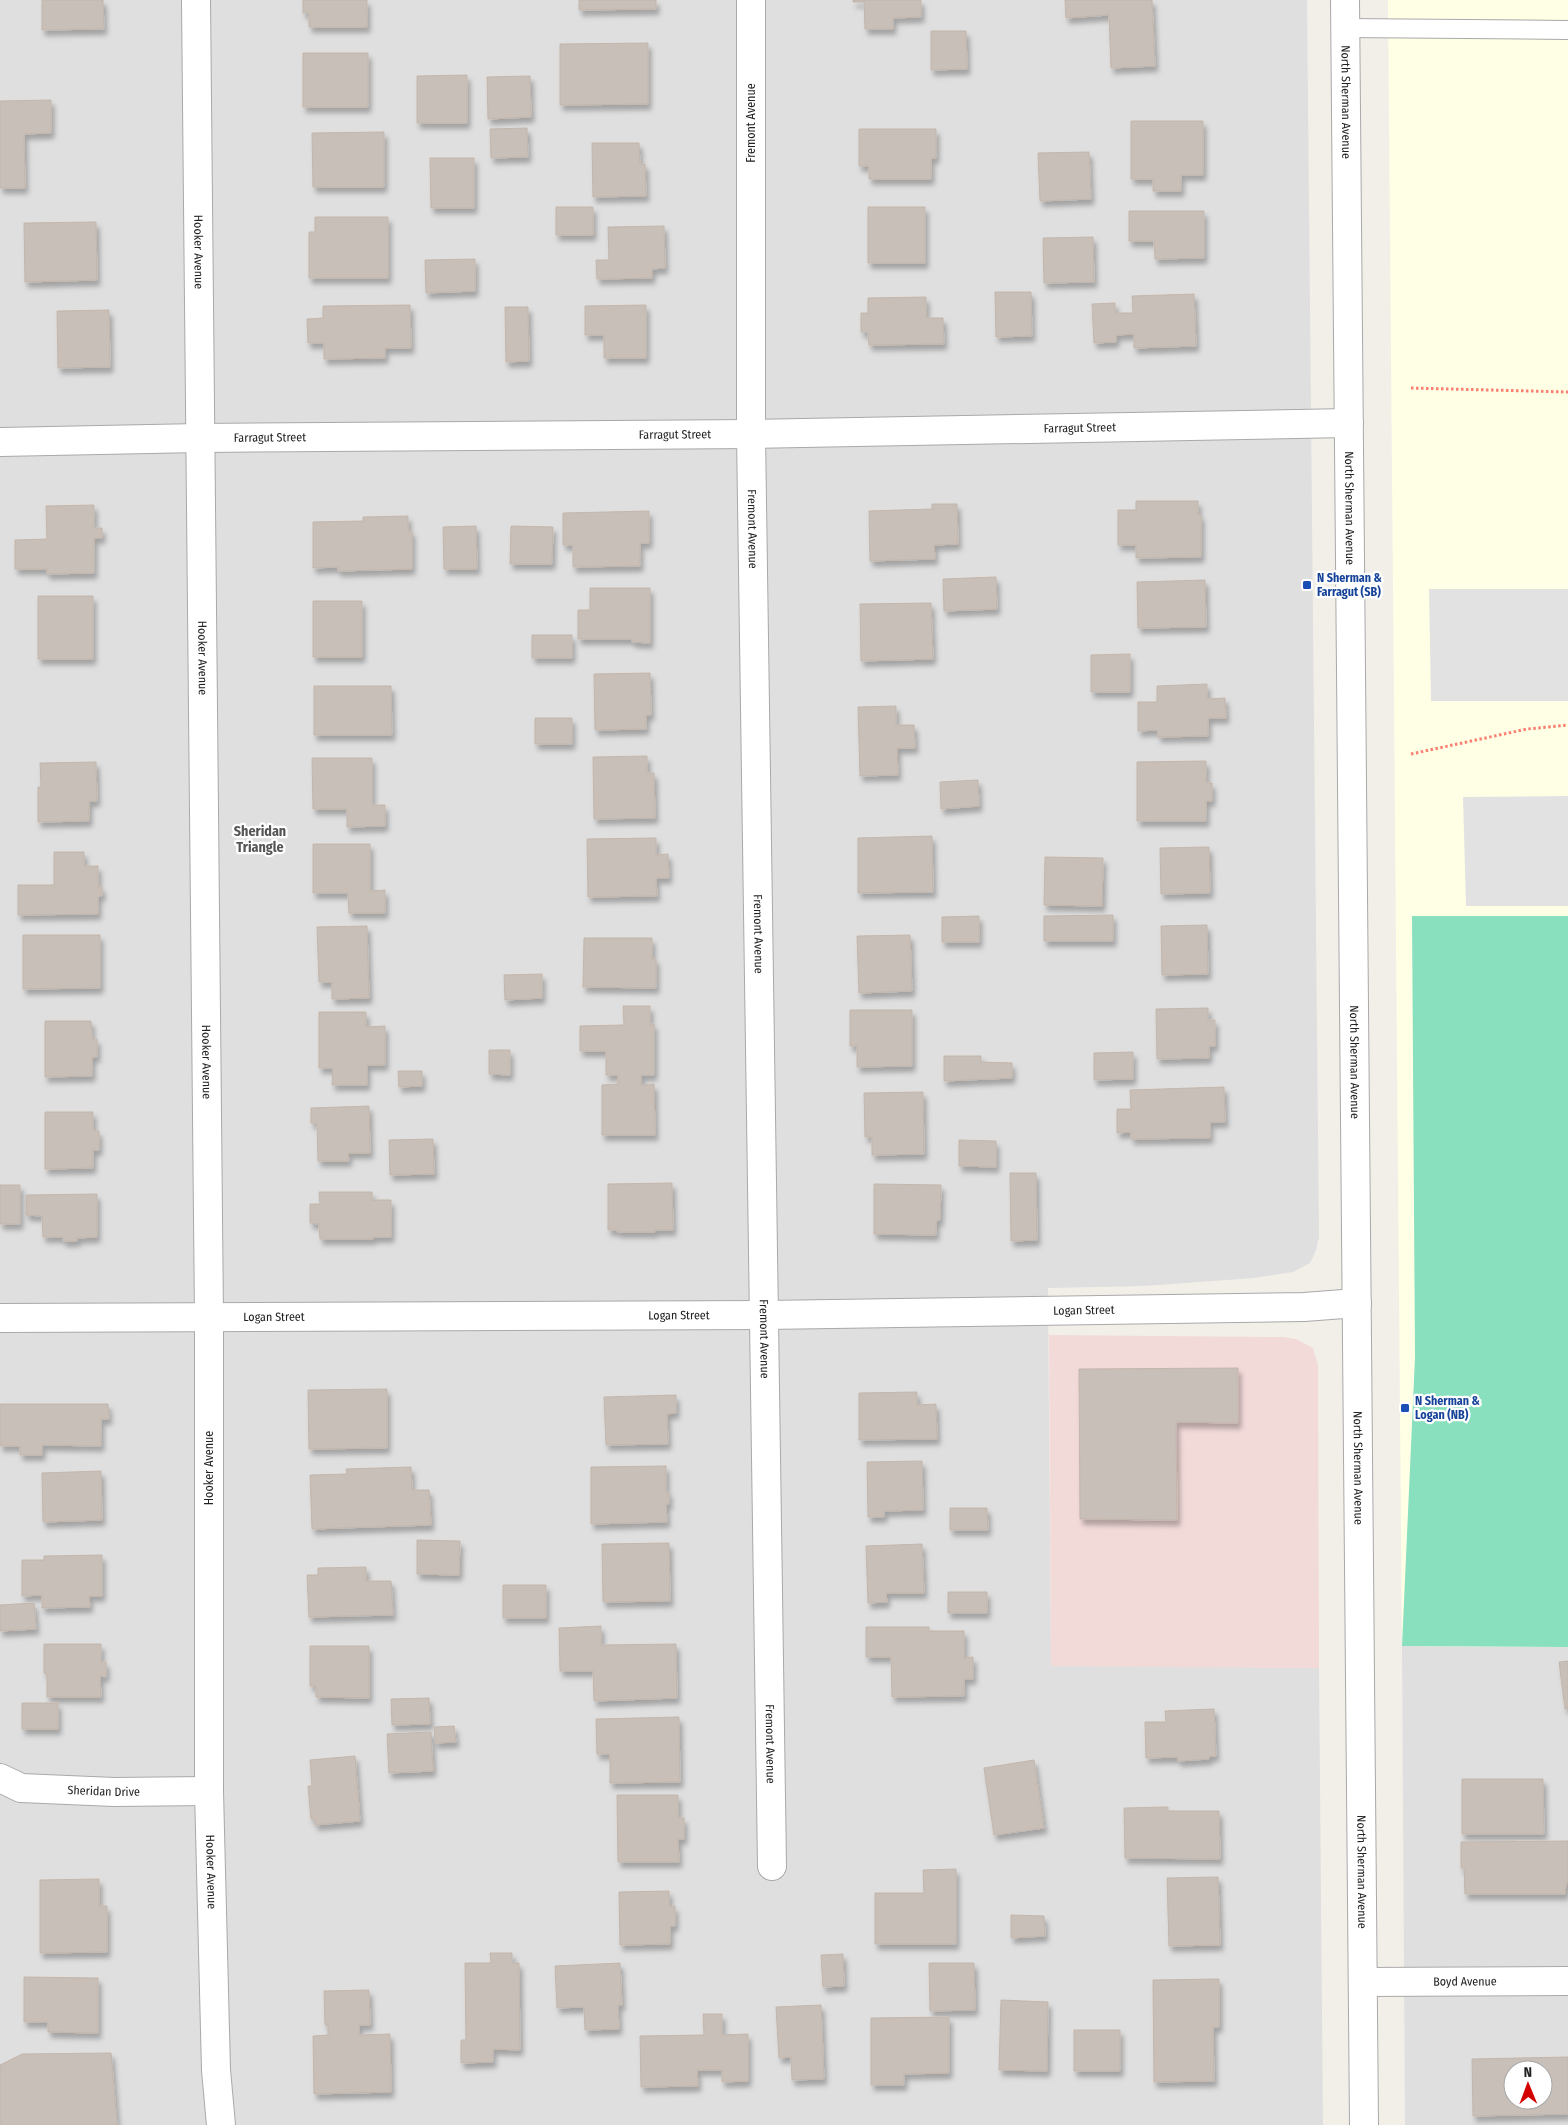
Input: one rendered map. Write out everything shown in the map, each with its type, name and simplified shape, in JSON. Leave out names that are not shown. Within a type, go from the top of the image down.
[{"type":"street","name":"Hooker Avenue","points":[[196,0],[209,1317],[209,1791],[216,2070],[220,2125]]},
{"type":"street","name":"Fremont Avenue","points":[[751,0],[751,434],[772,1866]]},
{"type":"street","name":"North Sherman Avenue","points":[[1345,0],[1364,2125]]},
{"type":"street","name":"Farragut Street","points":[[0,442],[200,438],[751,434],[1349,422]]},
{"type":"street","name":"Logan Street","points":[[0,1318],[765,1315],[1304,1307],[1357,1303]]},
{"type":"street","name":"Sheridan Drive","points":[[0,1778],[21,1788],[114,1792],[209,1791]]},
{"type":"street","name":"Boyd Avenue","points":[[1363,1982],[1568,1981]]},
{"type":"lane","points":[[1345,28],[1568,30]]},
{"type":"path","points":[[1410,388],[1568,392]]},
{"type":"path","points":[[1411,754],[1527,729],[1568,725]]},
{"type":"shaded area","points":[[0,0],[1307,0],[1319,1237],[1310,1263],[1293,1272],[1254,1278],[1144,1286],[1048,1288],[1051,1665],[1319,1668],[1323,2125],[0,2125]]},
{"type":"shaded area","points":[[1388,0],[1568,0],[1568,1647],[1402,1646]]},
{"type":"shaded area","points":[[1429,589],[1568,589],[1568,701],[1431,701]]},
{"type":"shaded area","points":[[1568,796],[1568,906],[1466,906],[1463,797]]},
{"type":"shaded area","points":[[1049,1335],[1283,1337],[1296,1339],[1313,1348],[1318,1365],[1319,1668],[1051,1666]]},
{"type":"shaded area","points":[[1402,1646],[1568,1647],[1568,2125],[1405,2125]]},
{"type":"green space","points":[[1412,916],[1568,916],[1568,1647],[1402,1646],[1415,1357]]},
{"type":"building","points":[[42,0],[103,0],[104,29],[42,30]]},
{"type":"building","points":[[303,0],[367,0],[367,27],[309,27],[309,13],[303,13]]},
{"type":"building","points":[[579,0],[656,0],[656,9],[579,10]]},
{"type":"building","points":[[853,0],[921,0],[921,17],[893,18],[893,29],[865,29],[864,2],[853,2]]},
{"type":"building","points":[[1065,0],[1152,0],[1155,66],[1111,68],[1109,15],[1066,18]]},
{"type":"building","points":[[931,31],[966,31],[967,69],[931,70]]},
{"type":"building","points":[[648,43],[648,104],[560,105],[560,44]]},
{"type":"building","points":[[303,53],[368,53],[368,107],[303,107]]},
{"type":"building","points":[[467,75],[467,123],[417,123],[417,76]]},
{"type":"building","points":[[530,76],[531,117],[488,119],[487,77]]},
{"type":"building","points":[[51,100],[51,133],[24,134],[25,188],[0,188],[0,101]]},
{"type":"building","points":[[1131,121],[1203,121],[1203,175],[1181,175],[1181,191],[1153,191],[1153,179],[1131,179]]},
{"type":"building","points":[[527,128],[528,157],[491,158],[490,129]]},
{"type":"building","points":[[859,129],[936,129],[936,158],[931,158],[931,179],[869,179],[869,166],[859,166]]},
{"type":"building","points":[[384,132],[384,187],[313,187],[312,133]]},
{"type":"building","points":[[592,143],[639,143],[640,164],[645,164],[646,196],[593,197]]},
{"type":"building","points":[[1089,152],[1091,199],[1040,201],[1038,153]]},
{"type":"building","points":[[430,158],[474,158],[474,208],[431,208]]},
{"type":"building","points":[[556,207],[593,207],[593,235],[556,235]]},
{"type":"building","points":[[868,207],[925,207],[925,263],[868,263]]},
{"type":"building","points":[[1129,211],[1204,211],[1204,258],[1155,259],[1154,241],[1129,241]]},
{"type":"building","points":[[315,217],[388,217],[388,278],[309,278],[309,232],[315,232]]},
{"type":"building","points":[[96,222],[97,280],[25,282],[24,223]]},
{"type":"building","points":[[664,226],[665,268],[652,269],[652,278],[597,279],[596,260],[609,260],[608,227]]},
{"type":"building","points":[[1093,237],[1094,282],[1044,283],[1043,238]]},
{"type":"building","points":[[475,259],[475,291],[426,293],[425,260]]},
{"type":"building","points":[[995,292],[1031,292],[1032,336],[996,337]]},
{"type":"building","points":[[1194,294],[1196,346],[1134,348],[1134,334],[1116,335],[1116,342],[1094,343],[1092,304],[1115,303],[1115,313],[1133,313],[1132,296]]},
{"type":"building","points":[[926,297],[926,318],[943,318],[944,344],[869,345],[868,332],[861,332],[861,313],[868,313],[868,298]]},
{"type":"building","points":[[410,305],[411,348],[385,348],[385,358],[324,359],[324,343],[308,343],[307,319],[323,318],[323,306]]},
{"type":"building","points":[[646,305],[646,358],[604,358],[604,335],[585,335],[585,306]]},
{"type":"building","points":[[505,307],[528,307],[529,361],[506,362]]},
{"type":"building","points":[[109,310],[110,367],[58,368],[57,311]]},
{"type":"building","points":[[1136,501],[1198,501],[1198,515],[1201,515],[1201,557],[1136,558],[1136,545],[1118,545],[1118,510],[1136,510]]},
{"type":"building","points":[[932,504],[957,504],[958,544],[934,545],[935,559],[870,561],[869,511],[932,509]]},
{"type":"building","points":[[94,505],[94,528],[102,528],[102,538],[94,538],[94,573],[47,574],[47,569],[15,569],[15,540],[47,539],[46,506]]},
{"type":"building","points":[[649,511],[649,543],[640,543],[640,566],[573,567],[573,545],[563,545],[563,513]]},
{"type":"building","points":[[408,516],[408,531],[412,531],[412,569],[338,571],[338,567],[313,568],[313,522],[363,521],[363,517]]},
{"type":"building","points":[[476,526],[477,569],[444,569],[443,527]]},
{"type":"building","points":[[511,526],[553,527],[552,564],[510,564]]},
{"type":"building","points":[[996,577],[997,609],[944,611],[943,579]]},
{"type":"building","points":[[1205,580],[1206,627],[1138,628],[1137,582]]},
{"type":"building","points":[[590,588],[650,588],[650,643],[632,642],[632,639],[578,639],[578,610],[590,610]]},
{"type":"building","points":[[38,596],[93,596],[93,659],[38,659]]},
{"type":"building","points":[[313,601],[362,601],[362,657],[313,657]]},
{"type":"building","points":[[931,603],[933,659],[861,661],[860,604]]},
{"type":"building","points":[[532,635],[572,635],[572,658],[532,658]]},
{"type":"building","points":[[1130,654],[1130,692],[1091,692],[1091,655]]},
{"type":"building","points":[[650,673],[651,715],[646,715],[646,729],[595,730],[594,674]]},
{"type":"building","points":[[1207,684],[1207,699],[1225,698],[1226,718],[1208,718],[1208,736],[1158,737],[1158,730],[1138,731],[1138,702],[1157,702],[1157,686]]},
{"type":"building","points":[[314,686],[391,686],[392,735],[314,735]]},
{"type":"building","points":[[896,706],[896,725],[914,725],[915,748],[897,748],[898,775],[860,776],[858,707]]},
{"type":"building","points":[[535,718],[572,718],[572,744],[535,744]]},
{"type":"building","points":[[647,756],[647,773],[654,773],[655,818],[594,819],[593,757]]},
{"type":"building","points":[[312,758],[372,758],[372,805],[385,805],[385,826],[347,827],[347,809],[313,809]]},
{"type":"building","points":[[1206,761],[1206,783],[1212,783],[1212,801],[1206,801],[1206,821],[1137,821],[1137,762]]},
{"type":"building","points":[[96,762],[97,801],[89,801],[89,821],[38,822],[38,787],[41,787],[40,763]]},
{"type":"building","points":[[978,780],[979,806],[941,809],[940,782]]},
{"type":"building","points":[[932,836],[933,892],[858,893],[858,838]]},
{"type":"building","points":[[656,838],[656,855],[668,854],[669,878],[656,878],[657,896],[588,897],[587,839]]},
{"type":"building","points":[[313,844],[370,844],[370,891],[385,890],[385,913],[349,913],[348,893],[313,893]]},
{"type":"building","points":[[1209,847],[1210,893],[1161,894],[1160,848]]},
{"type":"building","points":[[54,852],[84,852],[84,866],[98,866],[98,887],[102,887],[102,896],[98,896],[98,914],[18,915],[18,885],[54,885]]},
{"type":"building","points":[[1045,857],[1103,858],[1102,906],[1044,905]]},
{"type":"building","points":[[1113,915],[1113,941],[1044,941],[1044,916]]},
{"type":"building","points":[[979,916],[979,942],[942,942],[942,917]]},
{"type":"building","points":[[1207,925],[1208,974],[1162,975],[1161,926]]},
{"type":"building","points":[[367,926],[369,998],[332,999],[332,982],[319,982],[317,927]]},
{"type":"building","points":[[23,935],[100,935],[100,988],[23,989]]},
{"type":"building","points":[[910,935],[912,991],[859,993],[857,936]]},
{"type":"building","points":[[584,938],[652,938],[652,959],[656,959],[656,988],[583,987]]},
{"type":"building","points":[[542,974],[542,998],[505,1000],[504,975]]},
{"type":"building","points":[[623,1006],[650,1006],[650,1024],[654,1024],[654,1075],[641,1075],[641,1085],[654,1084],[655,1135],[602,1135],[602,1085],[618,1084],[618,1075],[606,1075],[606,1051],[580,1051],[580,1026],[624,1025]]},
{"type":"building","points":[[1208,1008],[1208,1020],[1215,1020],[1215,1046],[1209,1046],[1209,1058],[1157,1059],[1156,1009]]},
{"type":"building","points":[[850,1010],[912,1010],[912,1066],[857,1067],[857,1046],[850,1046]]},
{"type":"building","points":[[319,1012],[366,1012],[366,1027],[385,1026],[385,1065],[367,1065],[367,1085],[332,1085],[333,1068],[319,1068]]},
{"type":"building","points":[[45,1021],[91,1021],[92,1039],[97,1039],[97,1057],[92,1057],[92,1076],[45,1077]]},
{"type":"building","points":[[489,1050],[510,1050],[510,1075],[489,1074]]},
{"type":"building","points":[[1133,1052],[1133,1079],[1094,1080],[1094,1053]]},
{"type":"building","points":[[944,1056],[981,1056],[981,1062],[1012,1063],[1012,1078],[944,1081]]},
{"type":"building","points":[[398,1071],[422,1071],[422,1086],[399,1087]]},
{"type":"building","points":[[1224,1087],[1225,1122],[1210,1122],[1210,1138],[1131,1139],[1131,1132],[1117,1133],[1117,1109],[1131,1109],[1130,1090]]},
{"type":"building","points":[[923,1092],[924,1154],[872,1155],[872,1137],[865,1137],[864,1093]]},
{"type":"building","points":[[369,1106],[370,1153],[348,1153],[349,1161],[318,1161],[317,1123],[311,1123],[311,1108]]},
{"type":"building","points":[[45,1112],[93,1112],[93,1131],[99,1131],[99,1150],[93,1150],[93,1168],[45,1169]]},
{"type":"building","points":[[433,1139],[434,1174],[390,1175],[389,1140]]},
{"type":"building","points":[[959,1140],[996,1141],[996,1167],[959,1166]]},
{"type":"building","points":[[1010,1173],[1036,1173],[1037,1240],[1011,1241]]},
{"type":"building","points":[[672,1183],[673,1230],[617,1232],[617,1230],[608,1230],[608,1184]]},
{"type":"building","points":[[874,1184],[941,1185],[940,1220],[936,1221],[936,1235],[874,1234]]},
{"type":"building","points":[[0,1185],[20,1185],[20,1224],[0,1224]]},
{"type":"building","points":[[319,1192],[372,1192],[372,1200],[391,1200],[391,1237],[320,1239],[319,1224],[310,1223],[310,1204],[320,1204]]},
{"type":"building","points":[[97,1194],[97,1237],[77,1238],[77,1241],[63,1241],[63,1237],[43,1237],[42,1216],[26,1215],[26,1195]]},
{"type":"building","points":[[1238,1368],[1238,1423],[1176,1422],[1177,1520],[1080,1519],[1079,1369]]},
{"type":"building","points":[[387,1389],[387,1448],[309,1449],[308,1390]]},
{"type":"building","points":[[917,1392],[917,1405],[936,1404],[937,1439],[859,1440],[859,1393]]},
{"type":"building","points":[[676,1395],[676,1413],[667,1414],[668,1444],[606,1445],[604,1397]]},
{"type":"building","points":[[0,1404],[108,1404],[109,1419],[101,1419],[101,1446],[42,1445],[42,1455],[20,1455],[20,1446],[0,1446]]},
{"type":"building","points":[[922,1461],[923,1510],[884,1511],[884,1517],[868,1517],[867,1462]]},
{"type":"building","points":[[666,1466],[666,1492],[669,1492],[669,1504],[666,1504],[667,1522],[591,1524],[591,1467]]},
{"type":"building","points":[[411,1467],[412,1490],[429,1490],[431,1525],[312,1529],[310,1475],[347,1474],[346,1469]]},
{"type":"building","points":[[101,1471],[102,1520],[43,1522],[42,1473]]},
{"type":"building","points":[[950,1508],[987,1508],[988,1530],[950,1530]]},
{"type":"building","points":[[417,1540],[460,1541],[459,1575],[417,1574]]},
{"type":"building","points":[[669,1543],[670,1601],[603,1602],[602,1544]]},
{"type":"building","points":[[922,1544],[924,1593],[886,1593],[887,1602],[868,1603],[866,1546]]},
{"type":"building","points":[[102,1555],[102,1596],[89,1596],[90,1607],[42,1608],[42,1595],[22,1596],[22,1560],[44,1560],[44,1556]]},
{"type":"building","points":[[366,1567],[366,1581],[391,1581],[393,1615],[309,1617],[307,1575],[318,1575],[318,1568]]},
{"type":"building","points":[[503,1585],[546,1585],[546,1618],[503,1618]]},
{"type":"building","points":[[948,1592],[987,1592],[987,1613],[948,1613]]},
{"type":"building","points":[[34,1603],[36,1629],[0,1631],[0,1605]]},
{"type":"building","points":[[601,1626],[601,1645],[676,1644],[677,1698],[594,1701],[593,1671],[560,1671],[559,1628]]},
{"type":"building","points":[[866,1627],[929,1627],[929,1631],[964,1631],[964,1658],[973,1657],[973,1679],[964,1679],[964,1696],[892,1697],[891,1657],[866,1657]]},
{"type":"building","points":[[44,1644],[101,1644],[101,1662],[106,1662],[106,1677],[100,1676],[101,1697],[47,1697],[47,1674],[44,1673]]},
{"type":"building","points":[[310,1646],[369,1646],[369,1698],[316,1697],[316,1686],[310,1686]]},
{"type":"building","points":[[1568,1661],[1568,1708],[1565,1709],[1559,1662]]},
{"type":"building","points":[[429,1698],[430,1724],[392,1725],[391,1699]]},
{"type":"building","points":[[22,1703],[58,1703],[58,1729],[22,1729]]},
{"type":"building","points":[[1214,1709],[1216,1756],[1209,1756],[1209,1759],[1178,1761],[1178,1757],[1146,1758],[1145,1722],[1166,1722],[1165,1711]]},
{"type":"building","points":[[679,1717],[680,1782],[610,1783],[610,1754],[597,1754],[596,1719]]},
{"type":"building","points":[[454,1726],[456,1742],[435,1743],[434,1727]]},
{"type":"building","points":[[431,1732],[433,1771],[389,1773],[387,1734]]},
{"type":"building","points":[[355,1756],[360,1821],[315,1825],[315,1819],[311,1819],[308,1786],[312,1786],[310,1760]]},
{"type":"building","points":[[1034,1760],[1044,1828],[994,1835],[984,1768]]},
{"type":"building","points":[[1462,1779],[1543,1779],[1544,1834],[1462,1834]]},
{"type":"building","points":[[617,1795],[678,1795],[678,1818],[684,1818],[684,1839],[678,1839],[679,1862],[618,1862]]},
{"type":"building","points":[[1168,1807],[1168,1811],[1219,1811],[1220,1859],[1125,1858],[1124,1808]]},
{"type":"building","points":[[1568,1841],[1568,1883],[1566,1883],[1565,1894],[1465,1894],[1464,1868],[1461,1868],[1461,1842]]},
{"type":"building","points":[[956,1869],[956,1944],[875,1944],[875,1893],[924,1893],[923,1870]]},
{"type":"building","points":[[1218,1877],[1220,1945],[1169,1946],[1167,1878]]},
{"type":"building","points":[[99,1879],[99,1906],[107,1906],[107,1952],[40,1953],[40,1880]]},
{"type":"building","points":[[669,1891],[669,1907],[675,1906],[675,1926],[670,1926],[670,1944],[620,1945],[619,1892]]},
{"type":"building","points":[[1011,1915],[1044,1916],[1045,1936],[1011,1938]]},
{"type":"building","points":[[490,1953],[512,1953],[512,1963],[519,1963],[520,2050],[493,2049],[493,2062],[461,2063],[461,2040],[466,2040],[465,1963],[491,1963]]},
{"type":"building","points":[[843,1954],[844,1986],[823,1987],[821,1955]]},
{"type":"building","points":[[620,1963],[622,2005],[618,2005],[619,2029],[585,2030],[584,2007],[557,2008],[555,1966]]},
{"type":"building","points":[[929,1963],[974,1963],[975,2010],[930,2011]]},
{"type":"building","points":[[24,1977],[98,1978],[98,2033],[48,2032],[48,2022],[24,2022]]},
{"type":"building","points":[[1219,1979],[1219,2027],[1213,2027],[1214,2081],[1154,2082],[1153,1980]]},
{"type":"building","points":[[369,1990],[370,2025],[359,2025],[359,2035],[390,2034],[391,2092],[314,2094],[313,2036],[328,2035],[328,2025],[325,2025],[324,1991]]},
{"type":"building","points":[[1001,2000],[1048,2002],[1047,2071],[999,2070]]},
{"type":"building","points":[[821,2005],[824,2079],[792,2080],[791,2057],[779,2058],[776,2007]]},
{"type":"building","points":[[703,2014],[722,2014],[722,2035],[748,2034],[748,2081],[722,2082],[722,2070],[697,2070],[698,2086],[641,2087],[640,2036],[704,2035]]},
{"type":"building","points":[[949,2017],[949,2073],[904,2074],[904,2085],[871,2085],[871,2018]]},
{"type":"building","points":[[1074,2030],[1120,2030],[1120,2071],[1074,2071]]},
{"type":"building","points":[[111,2053],[117,2125],[0,2125],[0,2065],[22,2054]]},
{"type":"building","points":[[1568,2057],[1568,2114],[1473,2116],[1472,2059]]},
{"type":"place","name":"N Sherman & Farragut (SB)","points":[[1307,585]]},
{"type":"place","name":"N Sherman & Logan (NB)","points":[[1405,1408]]},
{"type":"district","name":"Sheridan Triangle","points":[[260,840]]}]
